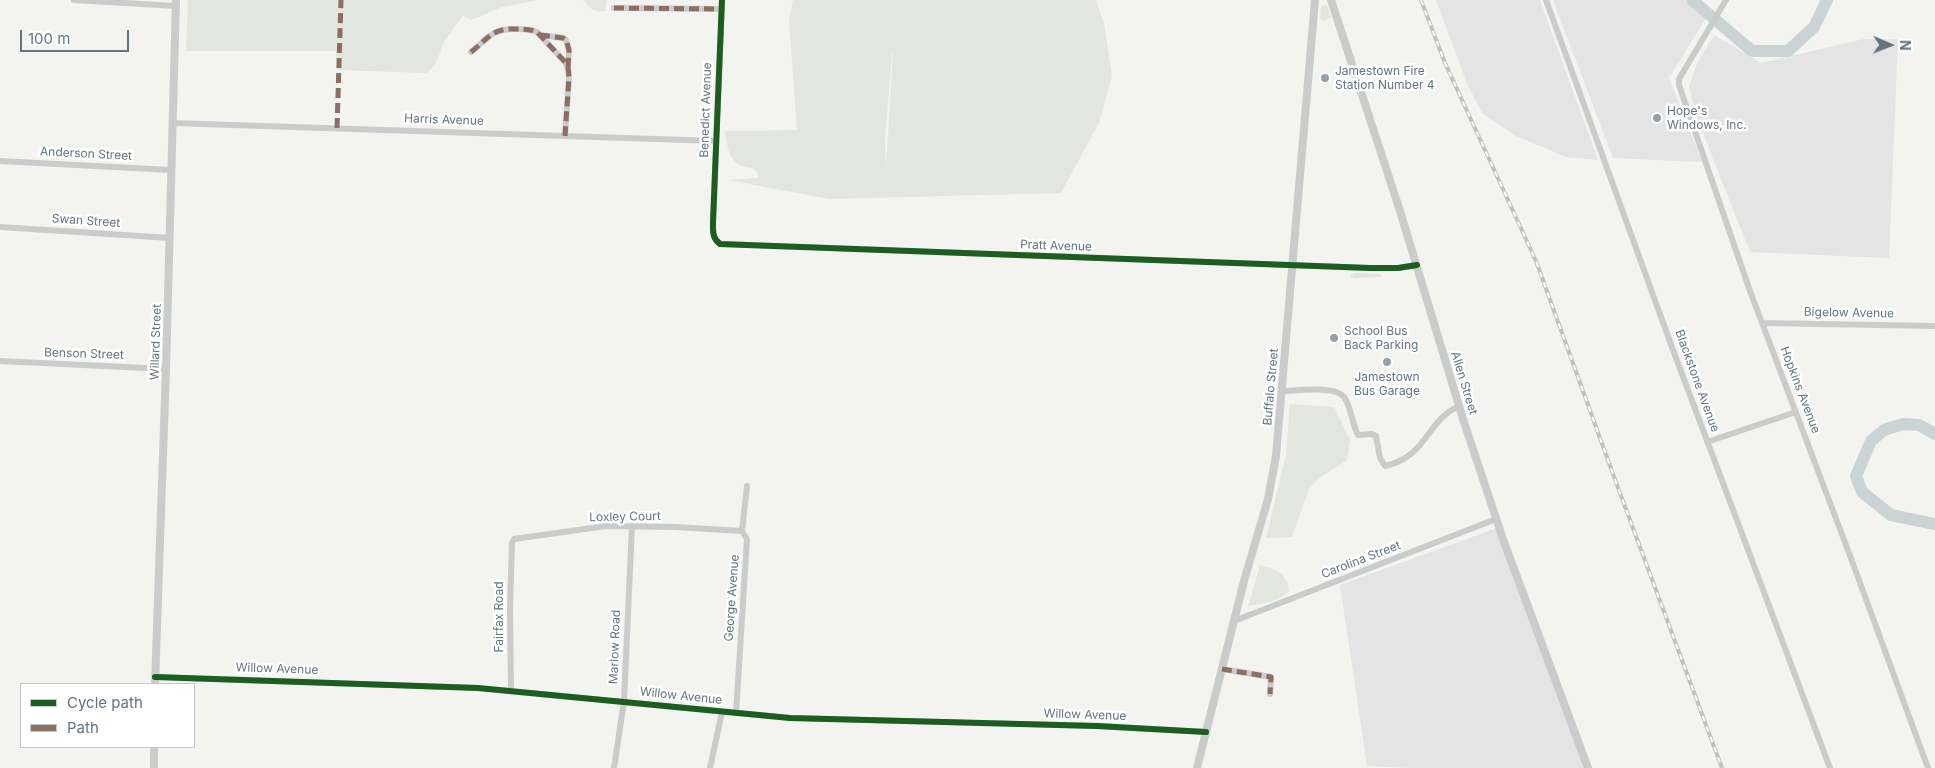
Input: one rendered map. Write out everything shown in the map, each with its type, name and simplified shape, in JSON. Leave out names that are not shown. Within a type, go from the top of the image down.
[{"type":"street","points":[[74,0],[176,3]]},
{"type":"street","name":"Benedict Avenue","points":[[713,222],[722,0]]},
{"type":"street","name":"Buffalo Street","points":[[1197,768],[1234,621],[1271,486],[1276,456],[1315,0]]},
{"type":"street","name":"Allen Street","points":[[1331,0],[1417,265],[1459,406],[1496,519],[1588,768]]},
{"type":"street","name":"Blackstone Avenue","points":[[1546,0],[1707,442],[1830,768]]},
{"type":"street","name":"Hopkins Avenue","points":[[1726,0],[1679,79],[1679,85],[1763,323],[1928,768]]},
{"type":"street","name":"Willard Street","points":[[155,681],[176,3]]},
{"type":"street","points":[[614,8],[722,9]]},
{"type":"street","points":[[471,52],[487,37],[505,28],[532,30],[565,62],[568,68]]},
{"type":"street","points":[[540,36],[563,38],[566,40],[569,50],[565,136]]},
{"type":"street","name":"Harris Avenue","points":[[172,123],[716,141]]},
{"type":"street","name":"Anderson Street","points":[[0,161],[171,170]]},
{"type":"street","name":"Pratt Avenue","points":[[713,222],[716,241],[720,244],[733,246],[1379,268],[1417,265]]},
{"type":"street","name":"Swan Street","points":[[0,227],[170,238]]},
{"type":"street","name":"Bigelow Avenue","points":[[1763,323],[1935,326]]},
{"type":"street","name":"Benson Street","points":[[0,362],[166,368]]},
{"type":"street","points":[[1282,391],[1325,389],[1341,395],[1345,400],[1358,435],[1372,434],[1376,436],[1380,458],[1385,466],[1404,459],[1417,450],[1441,418],[1459,406]]},
{"type":"street","points":[[1707,442],[1796,412]]},
{"type":"street","name":"George Avenue","points":[[736,714],[747,539],[742,531],[747,486]]},
{"type":"street","name":"Carolina Street","points":[[1234,621],[1496,519]]},
{"type":"street","name":"Loxley Court","points":[[512,543],[514,539],[520,536],[606,526],[742,531]]},
{"type":"street","name":"Marlow Road","points":[[614,768],[624,701],[632,526]]},
{"type":"street","name":"Fairfax Road","points":[[511,690],[510,607],[512,543]]},
{"type":"street","points":[[1222,669],[1271,677],[1270,694]]},
{"type":"street","name":"Willow Avenue","points":[[155,681],[349,682],[511,690],[790,718],[1097,726],[1206,732]]},
{"type":"street","points":[[710,768],[722,712]]},
{"type":"street","points":[[154,748],[154,768]]},
{"type":"shaded area","points":[[188,0],[538,0],[502,7],[471,20],[463,15],[444,42],[435,65],[427,73],[337,70],[336,51],[186,51]]},
{"type":"shaded area","points":[[583,0],[607,0],[605,11],[592,9]]},
{"type":"shaded area","points":[[793,0],[1096,0],[1104,24],[1112,76],[1099,123],[1061,193],[829,199],[728,180],[758,178],[757,172],[753,168],[739,165],[732,157],[727,145],[725,131],[797,130],[789,21]],"holes":[[[893,54],[886,169],[885,139]]]},
{"type":"shaded area","points":[[1436,0],[1540,0],[1598,160],[1566,157],[1516,136],[1483,114],[1468,86]]},
{"type":"shaded area","points":[[1553,0],[1686,0],[1708,15],[1669,78],[1702,162],[1613,158]]},
{"type":"shaded area","points":[[1327,6],[1331,17],[1324,21],[1320,18],[1321,7]]},
{"type":"shaded area","points":[[1714,35],[1761,63],[1864,39],[1898,39],[1889,258],[1750,252],[1695,113],[1689,86],[1697,64]]},
{"type":"shaded area","points":[[1356,273],[1380,274],[1382,277],[1351,278],[1351,275]]},
{"type":"shaded area","points":[[1290,404],[1334,407],[1350,440],[1347,460],[1318,479],[1309,489],[1292,537],[1266,538],[1286,455]]},
{"type":"shaded area","points":[[1497,528],[1584,768],[1414,768],[1367,766],[1340,585]]},
{"type":"shaded area","points":[[1260,565],[1280,572],[1286,579],[1289,591],[1272,601],[1248,607]]},
{"type":"waterway","points":[[1692,0],[1752,51],[1788,51],[1814,27],[1827,0]]},
{"type":"waterway","points":[[1935,434],[1919,425],[1903,424],[1884,430],[1871,441],[1856,476],[1862,492],[1891,515],[1935,524]]},
{"type":"railway","points":[[1421,0],[1445,63],[1536,261],[1722,768]]},
{"type":"marked path","points":[[337,128],[341,0]]},
{"type":"marked path","points":[[614,8],[722,9]]},
{"type":"marked path","points":[[471,52],[490,35],[501,30],[524,29],[537,32],[565,62],[568,68],[565,136]]},
{"type":"marked path","points":[[540,35],[566,40],[569,50],[568,68]]},
{"type":"marked path","points":[[1222,669],[1271,677],[1270,694]]},
{"type":"cycle path","points":[[722,0],[713,225],[714,237],[720,244],[1370,268],[1398,268],[1417,265]]},
{"type":"cycle path","points":[[155,677],[478,688],[790,718],[1097,726],[1206,732]]},
{"type":"place","name":"Jamestown Fire Station Number 4","points":[[1325,78]]},
{"type":"place","name":"Hope's Windows, Inc.","points":[[1657,118]]},
{"type":"place","name":"School Bus Back Parking","points":[[1334,338]]},
{"type":"place","name":"Jamestown Bus Garage","points":[[1387,362]]}]
